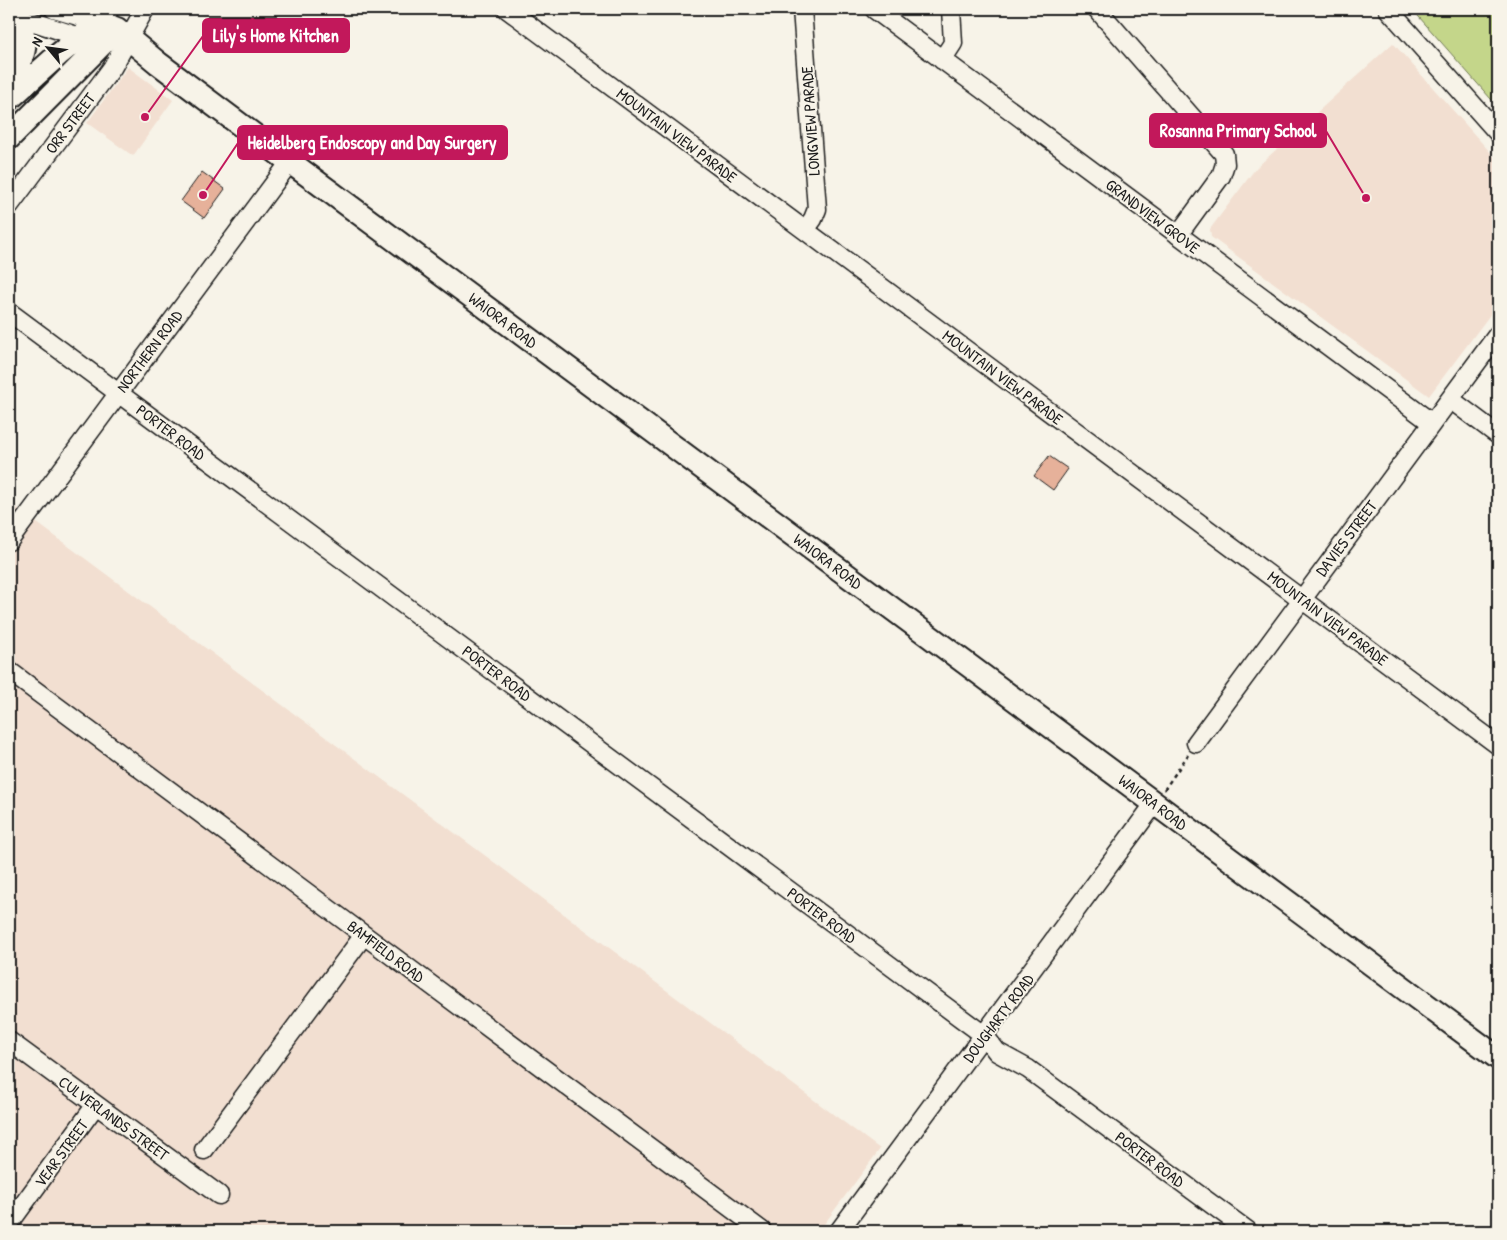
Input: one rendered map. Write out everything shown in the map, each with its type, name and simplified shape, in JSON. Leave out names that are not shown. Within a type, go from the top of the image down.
[{"type":"main road","points":[[9,78],[25,51],[24,34],[13,13]]},
{"type":"main road","points":[[9,99],[80,37],[113,33]]},
{"type":"main road","points":[[9,138],[113,33]]},
{"type":"main road","name":"WAIORA ROAD","points":[[113,33],[158,63],[1498,1058]]},
{"type":"street","name":"WAIORA ROAD","points":[[54,9],[113,33]]},
{"type":"street","points":[[113,33],[133,9]]},
{"type":"street","points":[[113,33],[145,9]]},
{"type":"street","name":"MOUNTAIN VIEW PARADE","points":[[507,9],[1498,745]]},
{"type":"street","name":"LONGVIEW PARADE","points":[[802,9],[817,209],[814,219],[806,230]]},
{"type":"street","name":"GRANDVIEW GROVE","points":[[874,9],[1432,424]]},
{"type":"street","points":[[942,60],[953,43],[951,9]]},
{"type":"street","points":[[1097,9],[1224,154],[1225,164],[1221,176],[1178,235]]},
{"type":"street","points":[[1388,9],[1498,134]]},
{"type":"street","points":[[13,13],[80,37]]},
{"type":"street","name":"ORR STREET","points":[[9,206],[113,33]]},
{"type":"street","name":"NORTHERN ROAD","points":[[9,542],[290,162]]},
{"type":"street","name":"PORTER ROAD","points":[[9,312],[984,1035],[1004,1043],[1028,1069],[1229,1226],[1248,1231]]},
{"type":"street","name":"DAVIES STREET","points":[[1196,743],[1301,598],[1498,334]]},
{"type":"street","points":[[1450,399],[1498,435]]},
{"type":"street","name":"BAMFIELD ROAD","points":[[9,671],[762,1231]]},
{"type":"street","name":"DOUGHARTY ROAD","points":[[839,1231],[1155,803]]},
{"type":"street","points":[[204,1150],[364,935]]},
{"type":"street","name":"CULVERLANDS STREET","points":[[9,1041],[95,1106],[219,1195]]},
{"type":"street","name":"VEAR STREET","points":[[9,1224],[95,1106]]},
{"type":"path","points":[[1155,803],[1196,743]]},
{"type":"shaded area","points":[[1393,43],[1498,161],[1498,304],[1429,396],[1211,237],[1210,229],[1256,168]]},
{"type":"shaded area","points":[[128,67],[173,100],[133,156],[87,123]]},
{"type":"shaded area","points":[[9,502],[880,1149],[819,1231],[9,1231]]},
{"type":"green space","points":[[1412,9],[1498,9],[1498,107]]},
{"type":"building","points":[[202,172],[225,189],[204,218],[181,201]]},
{"type":"building","points":[[1049,456],[1068,469],[1053,490],[1034,476]]},
{"type":"place","name":"Lily's Home Kitchen","points":[[145,117]]},
{"type":"place","name":"Heidelberg Endoscopy and Day Surgery","points":[[203,195]]},
{"type":"place","name":"Rosanna Primary School","points":[[1366,198]]}]
